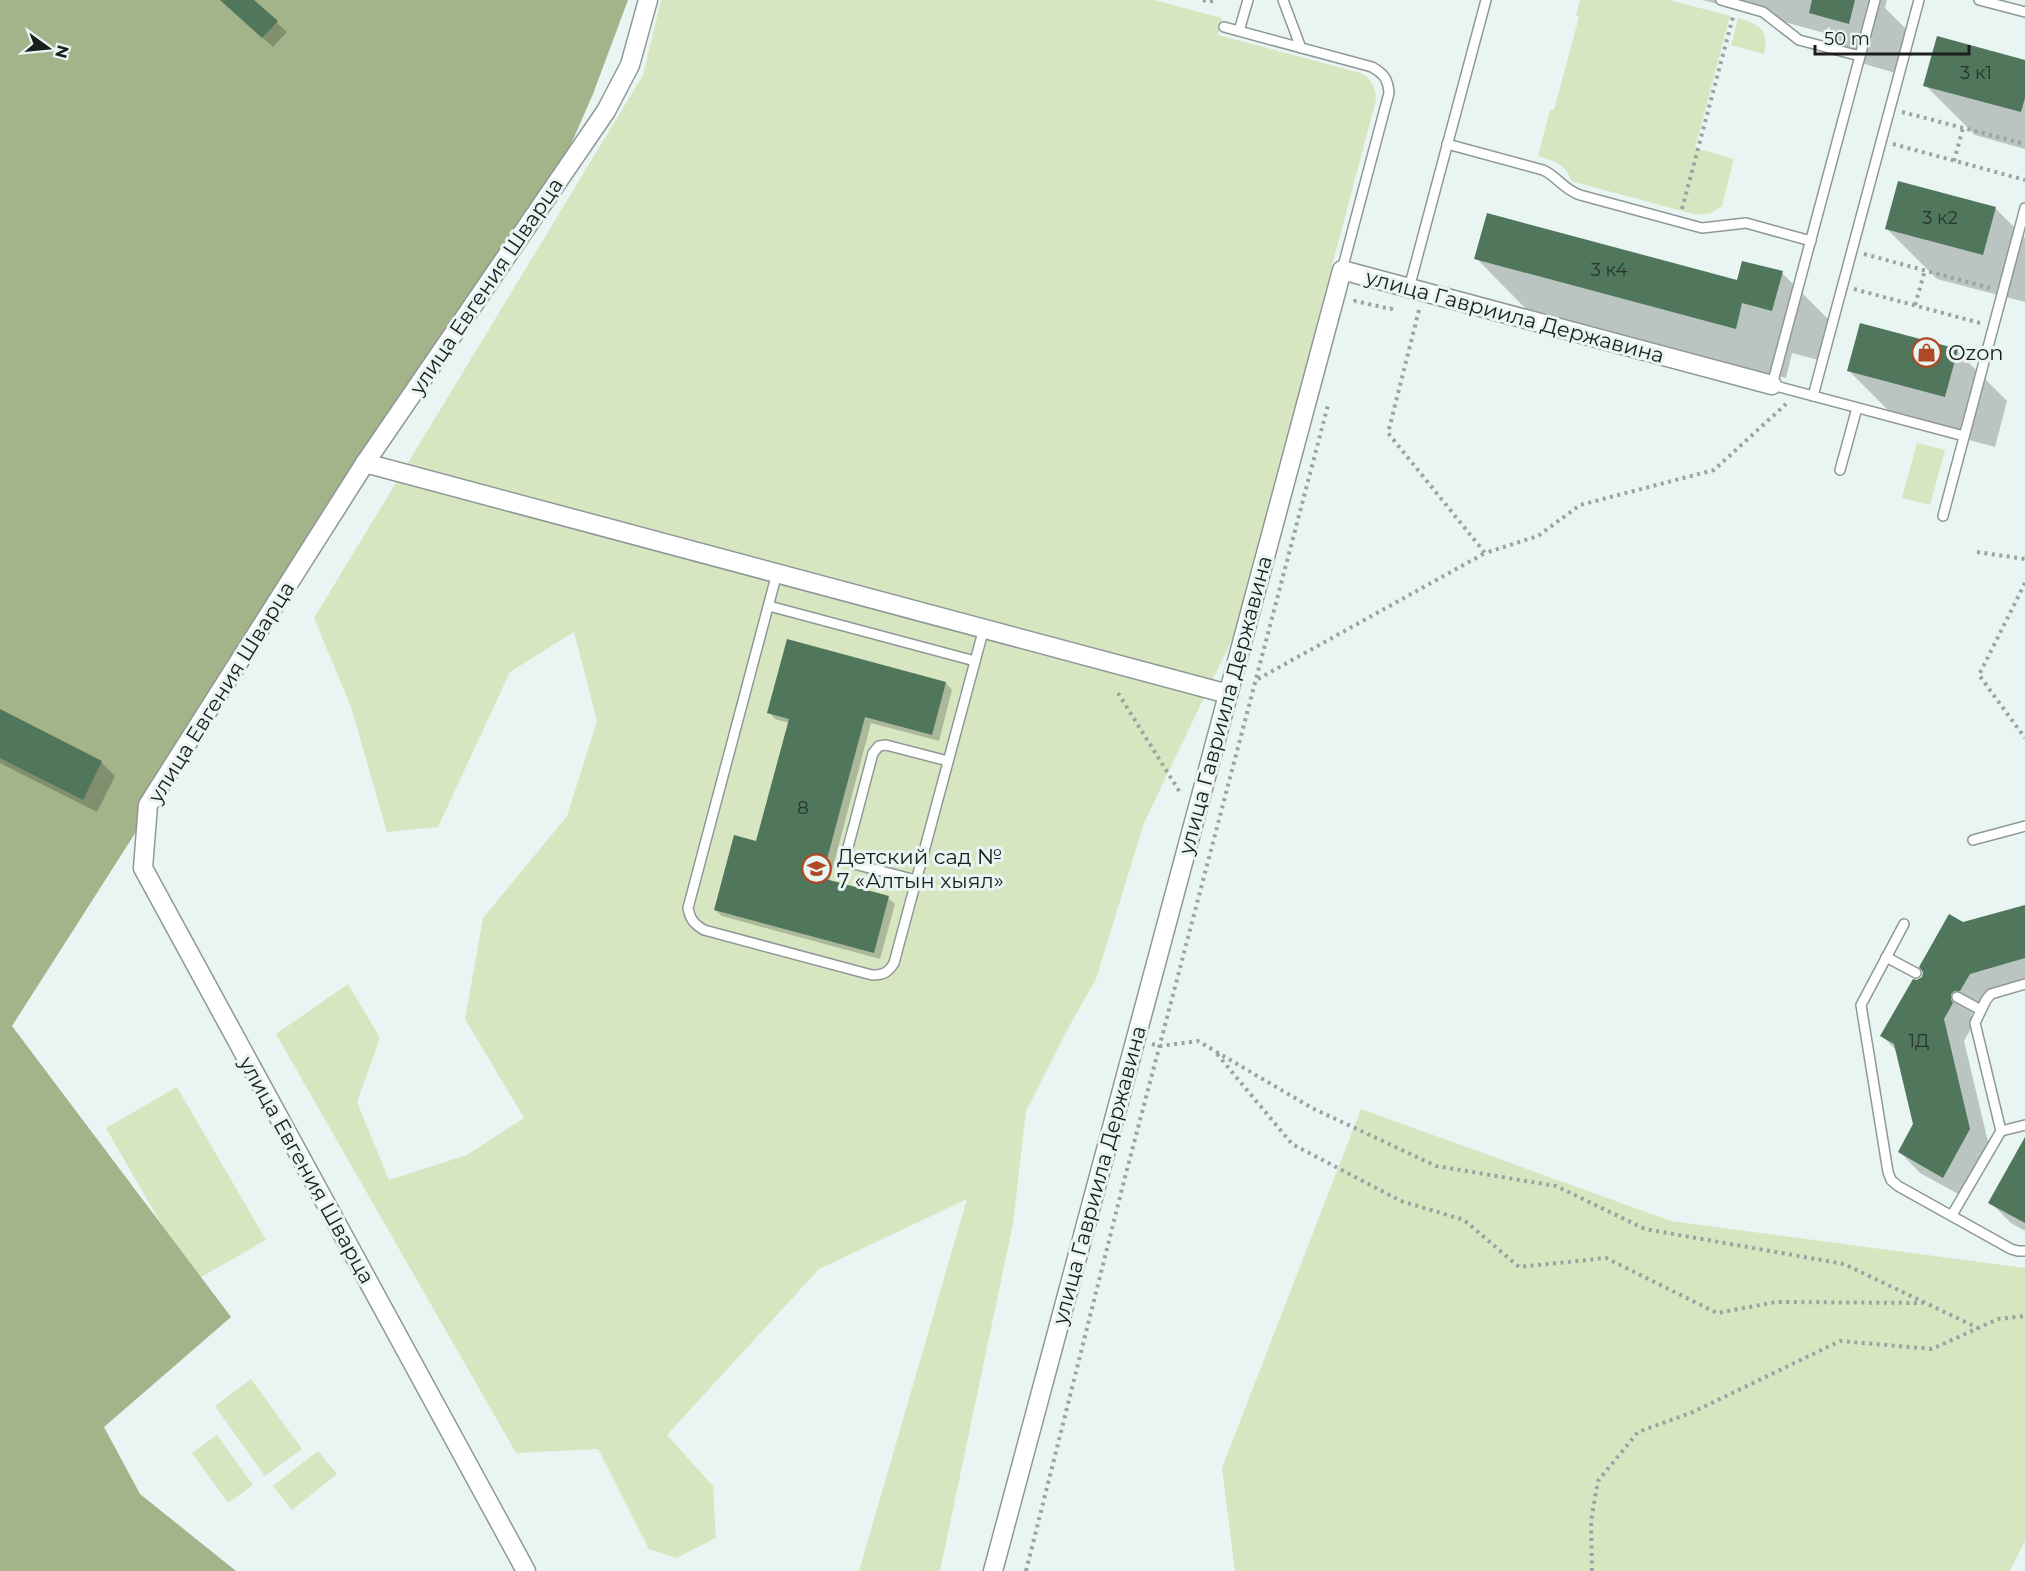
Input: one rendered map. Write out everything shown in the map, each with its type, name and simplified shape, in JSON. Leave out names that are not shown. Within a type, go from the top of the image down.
[{"type":"street","name":"улица Евгения Шварца","points":[[526,1571],[144,868],[148,805],[365,463],[606,111],[630,65],[648,0]]},
{"type":"street","name":"улица Гавриила Державина","points":[[993,1571],[1342,270],[1772,385]]},
{"type":"street","points":[[365,463],[1228,694]]},
{"type":"lane","points":[[1239,31],[1248,0]]},
{"type":"lane","points":[[1284,0],[1301,48]]},
{"type":"lane","points":[[1410,288],[1486,0]]},
{"type":"lane","points":[[1721,0],[1767,14],[1797,39],[1860,56]]},
{"type":"lane","points":[[1875,0],[1772,385],[1964,436]]},
{"type":"lane","points":[[1813,396],[1919,0]]},
{"type":"lane","points":[[1979,0],[2025,12]]},
{"type":"lane","points":[[1224,27],[1372,67],[1381,72],[1389,83],[1389,93],[1342,270]]},
{"type":"lane","points":[[1447,144],[1543,170],[1564,188],[1580,195],[1678,222],[1708,228],[1746,223],[1811,241]]},
{"type":"lane","points":[[1943,516],[2025,208]]},
{"type":"lane","points":[[1840,470],[1857,408]]},
{"type":"lane","points":[[777,573],[688,908],[689,916],[696,925],[704,930],[872,975],[882,975],[889,971],[894,963],[984,628]]},
{"type":"lane","points":[[769,606],[975,661]]},
{"type":"lane","points":[[916,880],[854,864],[846,855],[873,753],[879,746],[886,745],[948,761]]},
{"type":"lane","points":[[1973,840],[2025,826]]},
{"type":"lane","points":[[1904,924],[1861,1005],[1888,1172],[1891,1180],[1898,1186],[2011,1249],[2025,1251]]},
{"type":"lane","points":[[1886,957],[1916,974]]},
{"type":"lane","points":[[1952,1215],[2001,1131],[1975,1023],[1991,994],[2025,984]]},
{"type":"lane","points":[[1957,997],[1981,1010]]},
{"type":"lane","points":[[2001,1131],[2025,1125]]},
{"type":"path","points":[[1203,0],[1209,2],[1216,0]]},
{"type":"path","points":[[1678,222],[1737,4]]},
{"type":"path","points":[[1890,108],[2025,144]]},
{"type":"path","points":[[1954,160],[1963,128]]},
{"type":"path","points":[[1881,141],[2025,180]]},
{"type":"path","points":[[1851,250],[2003,291]]},
{"type":"path","points":[[1916,305],[1925,270]]},
{"type":"path","points":[[1842,286],[1994,326]]},
{"type":"path","points":[[1352,312],[1355,301],[1393,309],[1410,288]]},
{"type":"path","points":[[1410,288],[1388,433],[1485,553]]},
{"type":"path","points":[[1257,680],[1485,553],[1538,536],[1580,505],[1714,470],[1800,392]]},
{"type":"path","points":[[1026,1571],[1160,1046],[1329,402]]},
{"type":"path","points":[[1977,552],[2025,559]]},
{"type":"path","points":[[2025,583],[1978,675],[2025,738]]},
{"type":"path","points":[[1118,693],[1186,800],[1222,809]]},
{"type":"path","points":[[1135,1041],[1160,1046],[1198,1041],[1312,1108],[1436,1166],[1556,1186],[1646,1229],[1844,1264],[1978,1328]]},
{"type":"path","points":[[1215,1051],[1292,1144],[1401,1201],[1464,1220],[1519,1267],[1606,1258],[1717,1313],[1776,1302],[1927,1303]]},
{"type":"path","points":[[1592,1571],[1591,1521],[1598,1481],[1638,1432],[1693,1412],[1840,1341],[1932,1348],[1998,1319],[2025,1316]]},
{"type":"green space","points":[[0,0],[628,0],[593,94],[562,165],[12,1026],[231,1317],[104,1427],[140,1494],[236,1571],[0,1571]]},
{"type":"green space","points":[[661,0],[1154,0],[1222,18],[1218,35],[1361,73],[1371,81],[1375,92],[1376,100],[1320,311],[1258,585],[1144,823],[1096,979],[1026,1111],[1013,1224],[940,1571],[859,1571],[967,1199],[819,1269],[667,1435],[713,1486],[716,1538],[676,1558],[649,1549],[598,1449],[516,1453],[276,1034],[348,984],[380,1038],[357,1102],[389,1180],[467,1155],[524,1118],[465,1019],[483,918],[567,816],[597,721],[574,632],[510,672],[438,827],[387,832],[351,707],[314,618],[643,75]]},
{"type":"green space","points":[[1580,0],[1670,0],[1730,16],[1695,148],[1734,159],[1722,206],[1711,213],[1697,215],[1571,181],[1563,167],[1538,156],[1550,110],[1554,110],[1579,17],[1576,15]]},
{"type":"green space","points":[[1738,18],[1761,29],[1765,39],[1764,54],[1731,45]]},
{"type":"green space","points":[[1917,443],[1945,450],[1930,505],[1902,498]]},
{"type":"green space","points":[[177,1087],[266,1240],[194,1281],[106,1128]]},
{"type":"green space","points":[[1361,1109],[1671,1221],[2025,1268],[2025,1541],[2010,1571],[1235,1571],[1222,1468]]},
{"type":"green space","points":[[251,1379],[302,1449],[265,1476],[215,1406]]},
{"type":"green space","points":[[217,1435],[253,1485],[228,1503],[192,1453]]},
{"type":"green space","points":[[318,1451],[337,1474],[292,1510],[273,1486]]},
{"type":"building","points":[[220,0],[254,0],[278,21],[262,38]]},
{"type":"building","points":[[1812,0],[1855,0],[1849,24],[1809,13]]},
{"type":"building","points":[[1937,36],[2025,60],[2025,98],[2021,112],[1923,86]]},
{"type":"building","points":[[1898,181],[1996,207],[1983,255],[1885,229]]},
{"type":"building","points":[[1487,213],[1737,280],[1742,261],[1783,271],[1772,311],[1742,303],[1736,329],[1474,259]]},
{"type":"building","points":[[1860,323],[1958,349],[1945,397],[1847,371]]},
{"type":"building","points":[[787,639],[946,682],[932,735],[865,717],[822,878],[889,896],[874,953],[714,910],[734,835],[756,841],[789,719],[767,713]]},
{"type":"building","points":[[0,709],[102,761],[83,800],[0,758]]},
{"type":"building","points":[[2025,905],[2025,958],[1970,974],[1960,991],[1954,991],[1951,994],[1953,1003],[1944,1019],[1970,1129],[1943,1178],[1898,1152],[1913,1124],[1894,1044],[1880,1036],[1913,979],[1917,980],[1922,977],[1923,972],[1919,967],[1949,914],[1963,922]]},
{"type":"building","points":[[2025,1137],[2025,1223],[1988,1203]]},
{"type":"place","name":"Ozon","points":[[1927,352]]},
{"type":"place","name":"Детский сад № 7 «Алтын хыял»","points":[[816,868]]}]
